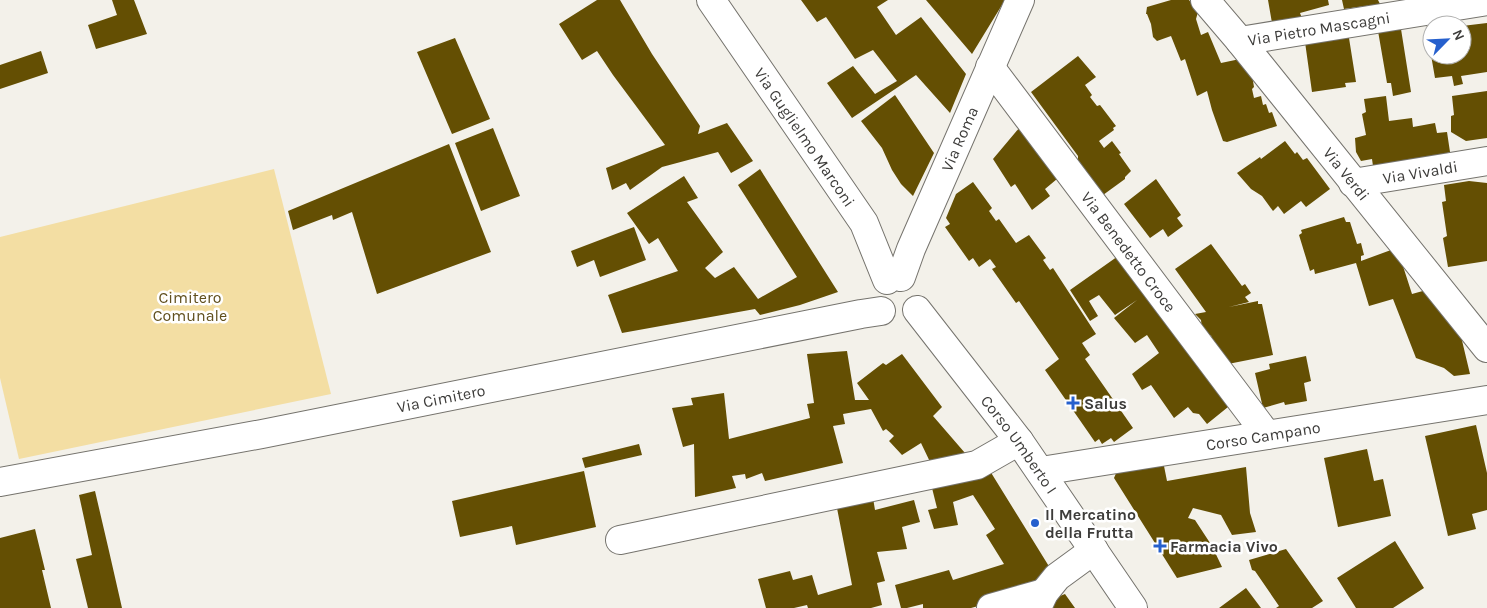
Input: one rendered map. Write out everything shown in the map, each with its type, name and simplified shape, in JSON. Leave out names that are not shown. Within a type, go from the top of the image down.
[{"type":"street","name":"Via Guglielmo Marconi","points":[[711,0],[864,223],[894,279]]},
{"type":"street","name":"Via Roma","points":[[894,279],[912,249],[1020,0]]},
{"type":"street","name":"Via Verdi","points":[[1205,0],[1487,348]]},
{"type":"street","name":"Via Pietro Mascagni","points":[[1240,41],[1487,1]]},
{"type":"street","name":"Via Benedetto Croce","points":[[990,68],[1267,435]]},
{"type":"street","name":"Via Vivaldi","points":[[1353,183],[1487,160]]},
{"type":"street","points":[[894,279],[913,284],[918,289],[920,296],[917,310],[906,318],[892,319],[881,311],[877,298],[878,291],[894,279]]},
{"type":"street","name":"Corso Umberto I","points":[[917,310],[1019,441],[1133,608]]},
{"type":"street","name":"Via Cimitero","points":[[0,482],[262,434],[881,311]]},
{"type":"street","name":"Corso Campano","points":[[1040,471],[1487,400]]},
{"type":"street","points":[[620,540],[977,465],[1019,441]]},
{"type":"street","points":[[991,608],[1040,600],[1057,577],[1094,550]]},
{"type":"green space","name":"Cimitero Comunale","points":[[274,169],[331,394],[19,459],[0,378],[0,237]]},
{"type":"building","points":[[112,0],[134,0],[147,34],[96,49],[88,25],[117,15]]},
{"type":"building","points":[[597,0],[620,0],[652,54],[700,126],[698,134],[727,123],[753,161],[731,173],[718,152],[662,167],[630,190],[626,183],[612,190],[606,168],[665,145],[597,51],[582,60],[559,24]]},
{"type":"building","points":[[801,0],[888,0],[877,7],[896,35],[921,17],[966,74],[950,113],[916,75],[852,118],[827,83],[853,66],[875,94],[897,81],[873,50],[855,59],[826,17],[817,22]]},
{"type":"building","points":[[926,0],[1005,0],[972,54]]},
{"type":"building","points":[[1171,0],[1189,0],[1198,12],[1196,19],[1201,35],[1208,32],[1221,63],[1240,59],[1252,75],[1254,98],[1261,96],[1263,105],[1266,104],[1269,113],[1272,112],[1277,126],[1227,142],[1223,141],[1207,91],[1197,96],[1185,59],[1181,61],[1171,36],[1157,41],[1153,37],[1151,24],[1146,14],[1147,7]]},
{"type":"building","points":[[1268,0],[1328,0],[1329,5],[1300,13],[1303,21],[1272,23]]},
{"type":"building","points":[[1342,0],[1378,0],[1380,4],[1344,9]]},
{"type":"building","points":[[1487,23],[1487,72],[1461,76],[1463,84],[1454,86],[1452,76],[1435,78],[1433,65],[1472,65],[1472,25]]},
{"type":"building","points":[[1401,29],[1411,92],[1393,96],[1391,83],[1387,83],[1378,31]]},
{"type":"building","points":[[1346,36],[1346,38],[1349,38],[1356,82],[1345,83],[1346,87],[1312,92],[1305,42]]},
{"type":"building","points":[[455,38],[490,119],[452,134],[417,52]]},
{"type":"building","points":[[41,51],[48,73],[0,89],[0,65]]},
{"type":"building","points":[[1078,56],[1096,77],[1085,85],[1092,95],[1090,97],[1097,106],[1100,105],[1116,126],[1113,128],[1114,130],[1099,141],[1104,148],[1112,141],[1131,171],[1125,179],[1103,195],[1078,162],[1078,156],[1031,92]]},
{"type":"building","points":[[1487,91],[1487,138],[1466,141],[1451,132],[1451,116],[1454,115],[1452,96]]},
{"type":"building","points":[[895,95],[934,153],[913,196],[901,184],[882,148],[861,121]]},
{"type":"building","points":[[1386,96],[1389,121],[1412,118],[1413,127],[1435,123],[1437,133],[1447,132],[1450,152],[1447,153],[1448,155],[1373,166],[1372,159],[1361,161],[1356,152],[1355,138],[1366,135],[1362,114],[1366,112],[1364,99]]},
{"type":"building","points":[[1020,127],[1056,173],[1054,175],[1057,179],[1045,189],[1050,196],[1032,210],[1015,184],[1011,187],[993,159]]},
{"type":"building","points":[[493,128],[520,196],[481,211],[455,143]]},
{"type":"building","points":[[1285,141],[1295,154],[1297,152],[1303,160],[1307,158],[1330,189],[1306,207],[1301,201],[1284,214],[1278,206],[1273,211],[1262,196],[1251,189],[1237,173],[1260,157],[1261,159]]},
{"type":"building","points":[[449,144],[491,252],[377,294],[352,212],[333,220],[332,215],[293,230],[288,211]]},
{"type":"building","points":[[760,169],[838,292],[800,305],[760,315],[755,309],[622,333],[608,295],[678,271],[658,238],[649,244],[627,213],[684,176],[698,198],[687,202],[723,252],[705,268],[715,278],[734,267],[758,299],[797,277],[738,185]]},
{"type":"building","points":[[1156,179],[1181,215],[1177,218],[1183,226],[1168,237],[1163,229],[1150,238],[1124,204]]},
{"type":"building","points":[[1469,181],[1487,183],[1487,261],[1448,267],[1443,238],[1447,236],[1442,202],[1446,201],[1444,185]]},
{"type":"building","points":[[973,182],[992,208],[989,211],[996,221],[999,219],[1016,243],[1029,235],[1046,258],[1043,260],[1050,270],[1053,268],[1096,334],[1082,343],[1090,355],[1085,359],[1133,428],[1114,442],[1111,438],[1102,444],[1099,439],[1095,442],[1045,370],[1059,359],[1019,301],[1016,303],[992,269],[996,267],[990,259],[979,267],[973,258],[969,261],[945,227],[950,224],[946,218],[956,194]]},
{"type":"building","points":[[1344,217],[1346,222],[1350,222],[1357,244],[1361,243],[1364,255],[1361,256],[1361,261],[1391,250],[1398,260],[1401,260],[1412,294],[1430,289],[1459,328],[1470,374],[1454,376],[1444,368],[1416,358],[1393,299],[1369,306],[1356,263],[1315,274],[1314,269],[1310,271],[1299,235],[1302,233],[1301,230]]},
{"type":"building","points":[[634,227],[646,260],[600,277],[594,260],[577,267],[571,251]]},
{"type":"building","points":[[1211,244],[1242,286],[1245,284],[1251,293],[1245,297],[1249,302],[1229,307],[1258,301],[1258,304],[1262,304],[1273,355],[1228,364],[1221,350],[1218,350],[1212,342],[1211,335],[1208,337],[1202,329],[1201,320],[1195,314],[1206,312],[1175,269]]},
{"type":"building","points":[[1121,254],[1228,407],[1207,424],[1199,414],[1193,413],[1188,407],[1174,418],[1151,385],[1142,390],[1132,374],[1159,353],[1147,335],[1135,343],[1114,318],[1137,300],[1115,315],[1099,295],[1089,301],[1098,316],[1090,321],[1070,290]]},
{"type":"building","points":[[847,351],[855,400],[869,400],[857,383],[883,363],[886,365],[902,354],[942,407],[933,416],[965,453],[932,466],[921,443],[902,455],[889,441],[894,436],[886,429],[883,431],[871,409],[843,414],[845,424],[833,426],[843,463],[765,481],[762,473],[746,479],[745,474],[732,476],[736,488],[695,497],[694,444],[683,447],[672,408],[693,405],[691,398],[724,393],[729,439],[810,418],[807,404],[814,403],[807,354]]},
{"type":"building","points":[[1306,356],[1311,381],[1304,383],[1307,401],[1285,405],[1284,402],[1263,408],[1255,373],[1270,369],[1269,364]]},
{"type":"building","points":[[1476,425],[1487,473],[1487,510],[1472,514],[1476,529],[1448,536],[1425,436]]},
{"type":"building","points":[[639,444],[642,455],[585,468],[582,458]]},
{"type":"building","points":[[1367,449],[1374,481],[1383,479],[1391,516],[1338,527],[1324,458]]},
{"type":"building","points":[[1162,456],[1167,481],[1246,467],[1250,513],[1256,532],[1232,535],[1221,515],[1193,508],[1188,518],[1195,520],[1212,546],[1222,567],[1177,578],[1114,478],[1120,464]]},
{"type":"building","points":[[584,471],[596,527],[516,545],[512,526],[460,537],[452,501]]},
{"type":"building","points":[[990,471],[1050,568],[1030,592],[971,608],[923,608],[923,604],[901,608],[895,585],[949,570],[953,580],[1004,564],[986,535],[995,529],[973,495],[953,502],[958,525],[934,529],[928,510],[937,508],[931,484]]},
{"type":"building","points":[[95,491],[122,608],[88,608],[76,559],[92,555],[79,495]]},
{"type":"building","points":[[873,498],[875,510],[914,500],[920,522],[902,527],[907,549],[877,552],[885,581],[877,583],[882,605],[871,608],[808,608],[807,605],[794,608],[766,608],[758,579],[790,571],[793,580],[812,575],[818,595],[852,585],[836,503]]},
{"type":"building","points":[[35,529],[45,570],[42,570],[51,608],[0,608],[0,538]]},
{"type":"building","points":[[1395,541],[1424,588],[1393,608],[1356,608],[1337,578]]},
{"type":"building","points":[[1286,549],[1323,601],[1312,608],[1276,608],[1279,606],[1255,571],[1252,570],[1249,560]]},
{"type":"building","points":[[1246,588],[1261,608],[1219,608]]},
{"type":"building","points":[[1057,592],[1060,596],[1065,594],[1075,608],[1049,608]]},
{"type":"place","name":"Salus","points":[[1073,403]]},
{"type":"place","name":"Il Mercatino della Frutta","points":[[1035,523]]},
{"type":"place","name":"Farmacia Vivo","points":[[1160,546]]}]
